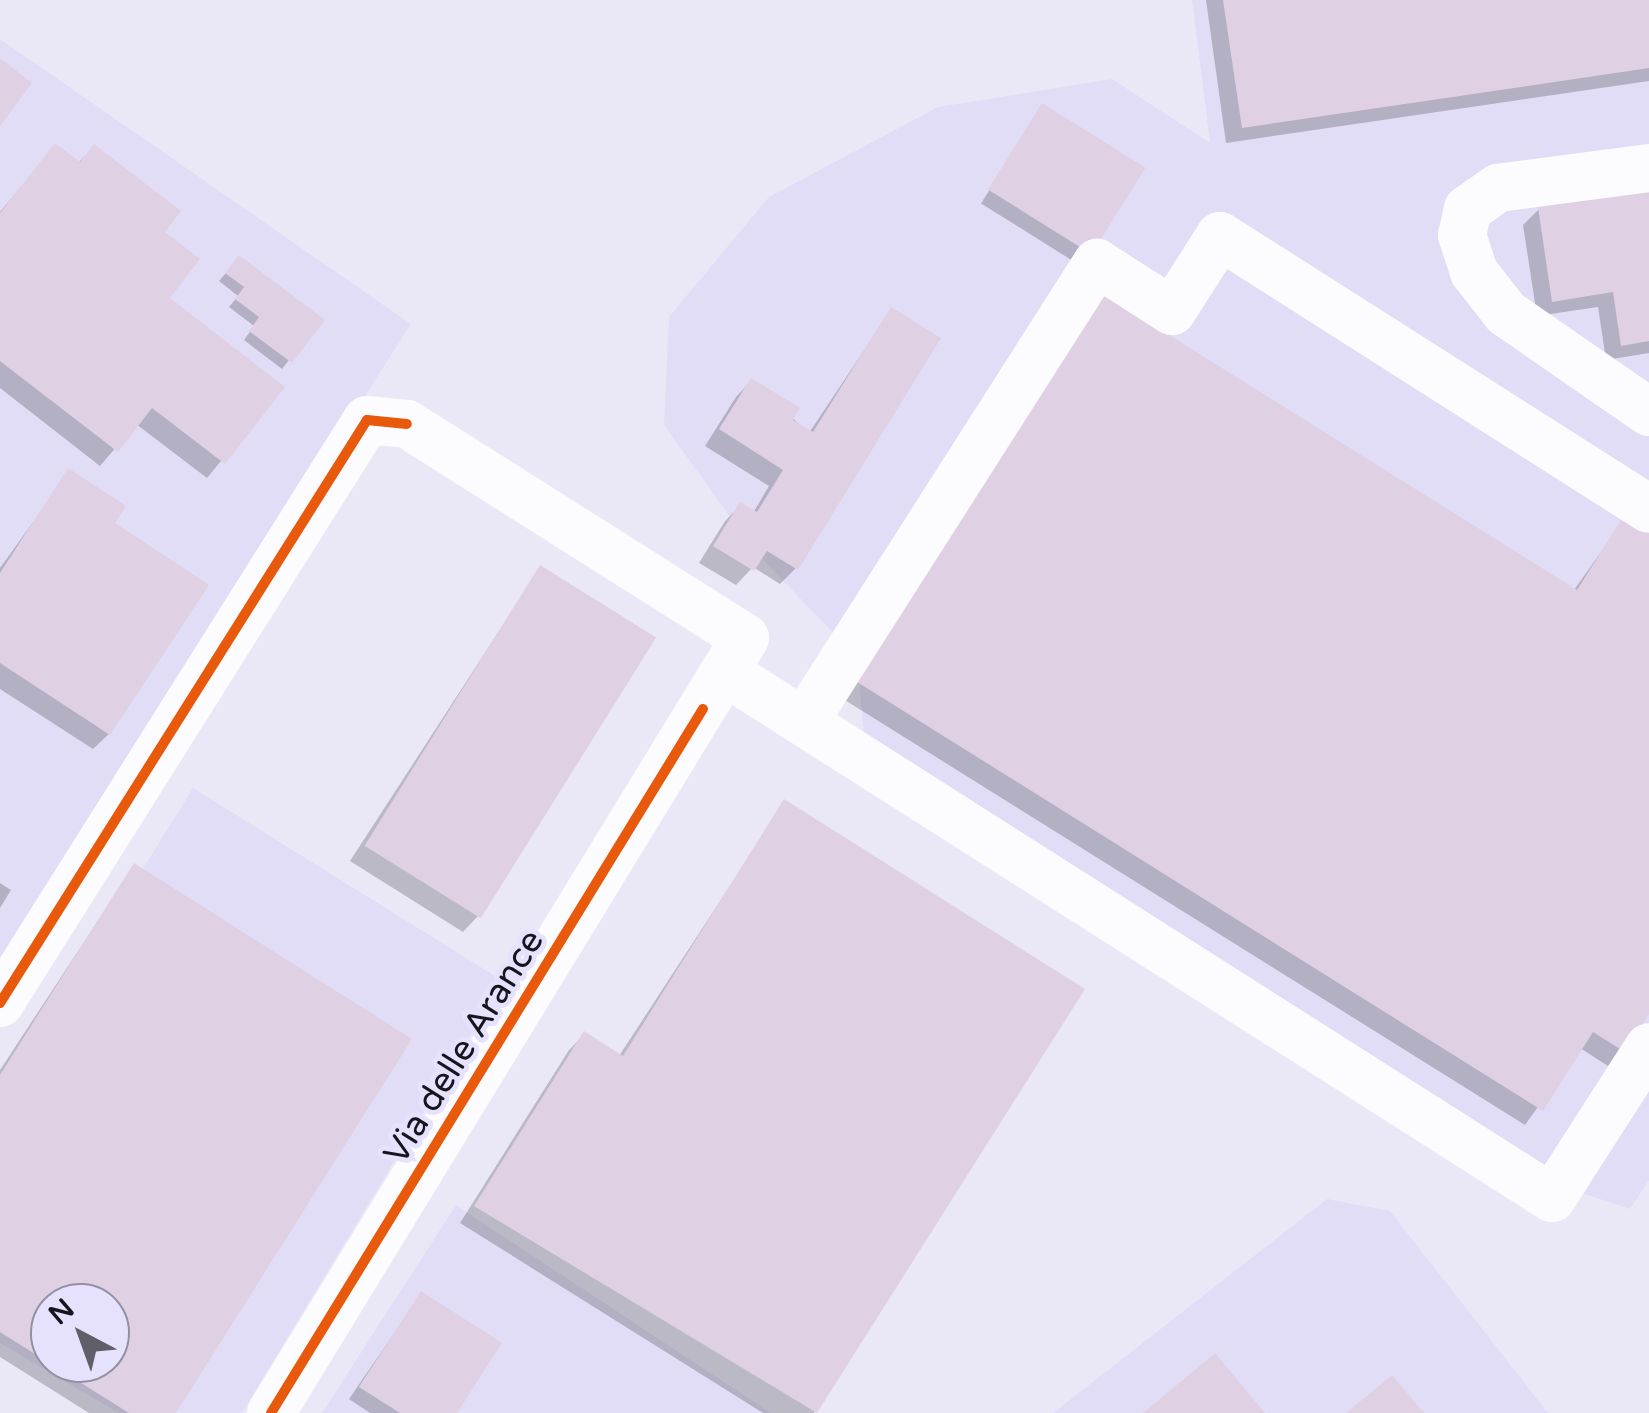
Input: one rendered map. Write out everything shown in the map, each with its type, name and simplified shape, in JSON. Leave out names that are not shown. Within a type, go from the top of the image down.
[{"type":"street","points":[[1649,168],[1498,188],[1468,209],[1462,235],[1474,272],[1506,313],[1649,412]]},
{"type":"street","points":[[804,722],[1096,263],[1172,311],[1220,236],[1649,508]]},
{"type":"street","name":"Via delle Arance","points":[[0,1003],[368,420],[407,424],[745,638],[270,1413]]},
{"type":"street","points":[[714,691],[804,722],[1552,1198],[1649,1047]]},
{"type":"shaded area","points":[[1192,0],[1649,0],[1649,1180],[1630,1209],[1536,1178],[864,737],[857,658],[754,550],[664,425],[669,317],[769,197],[938,107],[1112,79],[1210,143]]},
{"type":"shaded area","points":[[0,39],[411,324],[0,966]]},
{"type":"shaded area","points":[[193,788],[503,981],[242,1413],[119,1413],[68,1383],[130,1383],[130,1283],[30,1283],[30,1361],[0,1343],[0,1099]]},
{"type":"shaded area","points":[[1327,1199],[1390,1211],[1548,1413],[1053,1413]]},
{"type":"shaded area","points":[[456,1205],[771,1413],[322,1413]]},
{"type":"building","points":[[1223,0],[1649,0],[1649,68],[1242,128]]},
{"type":"building","points":[[0,58],[32,83],[0,126]]},
{"type":"building","points":[[1042,103],[1145,168],[1091,254],[988,190]]},
{"type":"building","points":[[55,143],[80,162],[94,144],[181,211],[165,232],[200,259],[170,298],[285,387],[225,464],[152,408],[118,452],[0,361],[0,213]]},
{"type":"building","points":[[1649,189],[1649,341],[1621,346],[1613,292],[1552,302],[1538,207]]},
{"type":"building","points":[[239,255],[325,320],[292,363],[249,331],[259,317],[235,299],[244,287],[225,273]]},
{"type":"building","points":[[1099,291],[1577,590],[1625,514],[1649,528],[1649,1014],[1625,1052],[1593,1032],[1543,1111],[854,680]]},
{"type":"building","points":[[891,307],[941,338],[798,570],[767,551],[754,571],[713,546],[740,502],[757,512],[783,470],[719,429],[751,378],[800,408],[793,420],[813,432]]},
{"type":"building","points":[[68,468],[126,506],[115,523],[209,585],[110,735],[0,663],[0,573]]},
{"type":"building","points":[[540,565],[656,638],[481,918],[365,846]]},
{"type":"building","points":[[784,799],[1085,989],[817,1413],[474,1206],[584,1031],[623,1056]]},
{"type":"building","points":[[134,863],[412,1039],[176,1413],[129,1413],[81,1383],[130,1383],[130,1283],[30,1283],[30,1351],[0,1332],[0,1075]]},
{"type":"building","points":[[421,1291],[502,1343],[457,1413],[400,1413],[359,1387]]},
{"type":"building","points":[[1215,1353],[1265,1413],[1143,1413]]},
{"type":"building","points":[[1392,1375],[1424,1413],[1346,1413]]},
{"type":"cycle path","points":[[0,1003],[367,420],[407,424]]},
{"type":"cycle path","points":[[271,1413],[703,709]]}]
